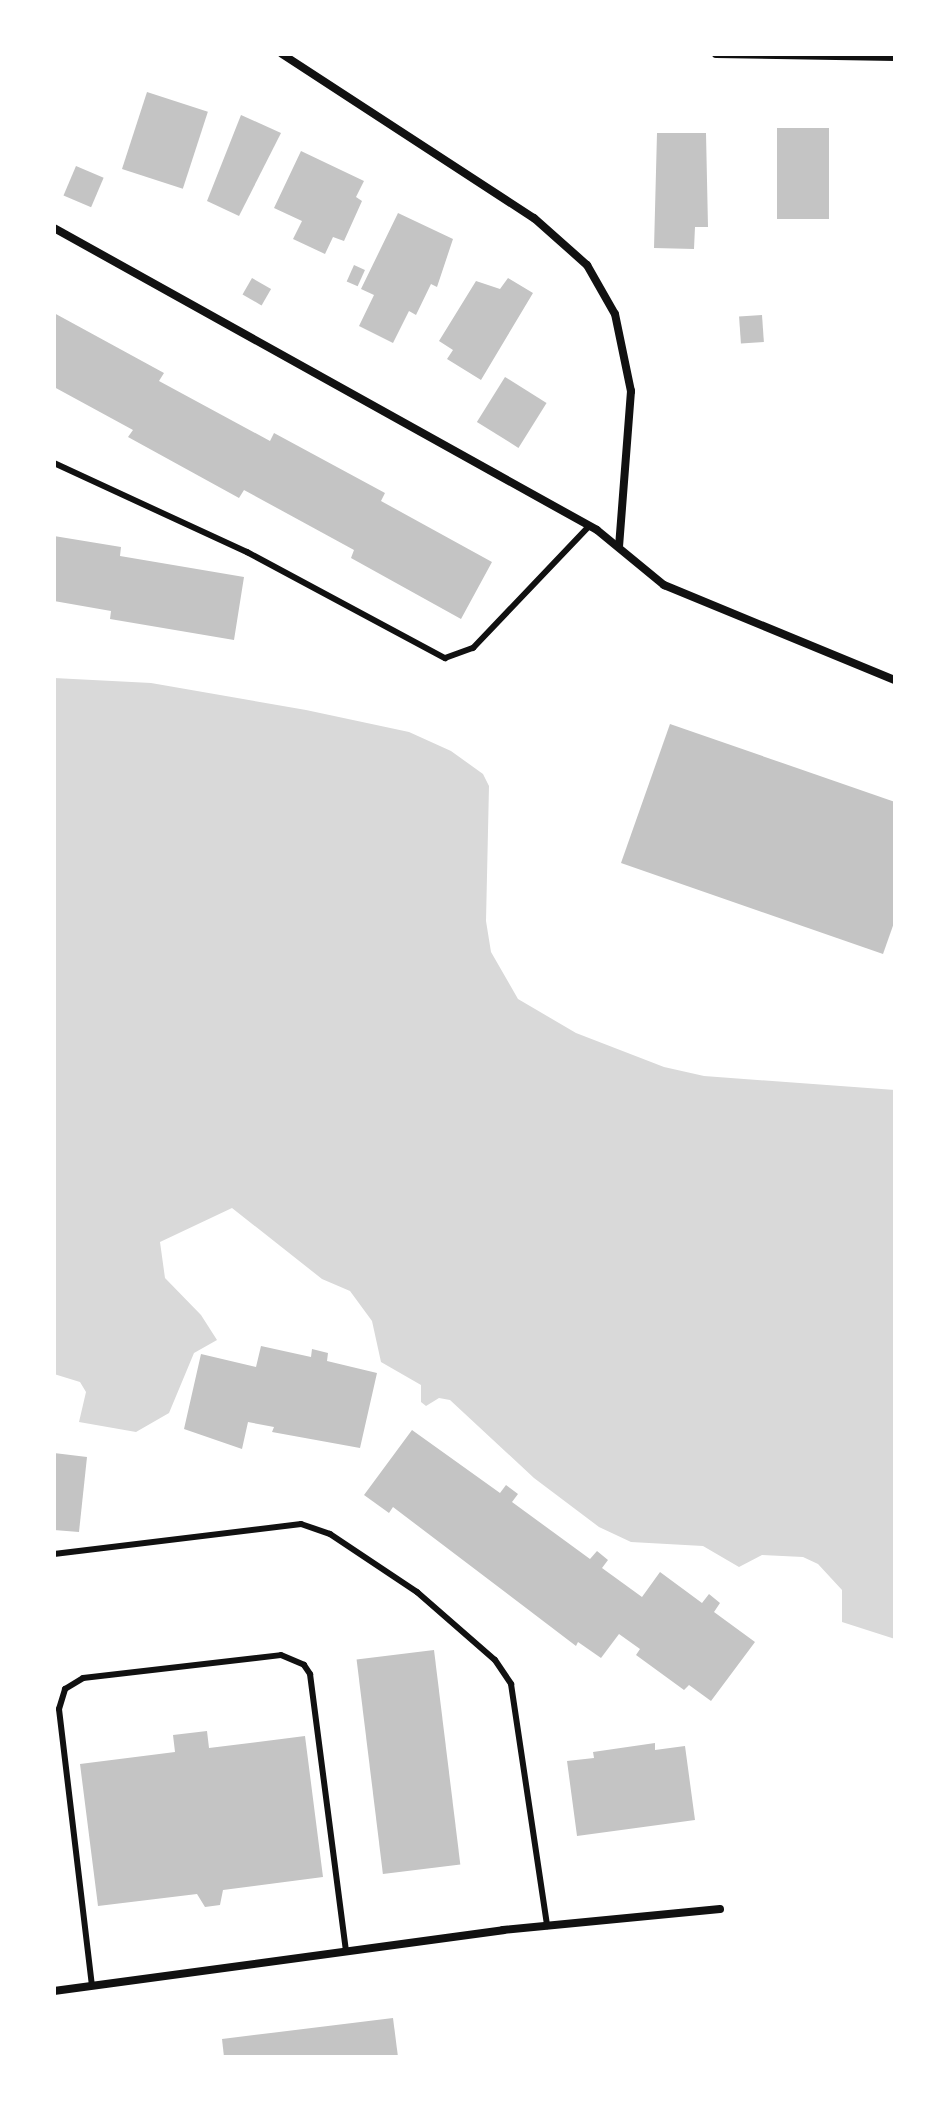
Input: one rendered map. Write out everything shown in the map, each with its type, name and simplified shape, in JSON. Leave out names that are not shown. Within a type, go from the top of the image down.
[{"type":"street","points":[[282,54],[534,218],[587,265],[615,314],[631,391],[619,547]]},
{"type":"street","points":[[716,54],[895,57]]},
{"type":"street","points":[[54,228],[589,526],[619,547],[652,577],[682,594],[895,680]]},
{"type":"street","points":[[54,1991],[547,1926],[720,1909]]},
{"type":"lane","points":[[54,463],[247,552],[445,658],[473,648],[589,526]]},
{"type":"lane","points":[[54,1554],[301,1524],[330,1534],[417,1592],[495,1660],[511,1684],[547,1926]]},
{"type":"lane","points":[[92,1986],[59,1709],[65,1689],[83,1678],[281,1655],[301,1661],[310,1674],[346,1951]]},
{"type":"shaded area","points":[[54,678],[151,683],[306,710],[409,732],[451,751],[483,774],[489,786],[486,921],[491,952],[518,999],[576,1033],[664,1067],[704,1076],[895,1090],[895,1639],[842,1622],[842,1590],[818,1564],[803,1557],[762,1555],[739,1567],[703,1546],[631,1542],[599,1527],[534,1478],[450,1400],[439,1398],[426,1406],[421,1402],[421,1385],[381,1362],[372,1321],[350,1291],[322,1279],[232,1208],[160,1242],[165,1278],[201,1315],[217,1340],[194,1353],[169,1413],[136,1432],[79,1422],[86,1392],[80,1382],[54,1374]]},
{"type":"building","points":[[147,92],[208,112],[183,189],[122,169]]},
{"type":"building","points":[[241,115],[281,133],[239,216],[207,201]]},
{"type":"building","points":[[777,128],[829,128],[829,219],[777,219]]},
{"type":"building","points":[[657,133],[706,133],[708,227],[695,227],[694,249],[654,248]]},
{"type":"building","points":[[301,151],[364,181],[356,197],[362,201],[344,241],[333,237],[325,254],[293,239],[302,221],[274,208]]},
{"type":"building","points":[[76,166],[104,178],[91,207],[63,195]]},
{"type":"building","points":[[398,213],[453,239],[437,287],[431,284],[416,315],[409,311],[393,343],[359,326],[374,295],[361,289]]},
{"type":"building","points":[[354,265],[365,270],[358,286],[347,281]]},
{"type":"building","points":[[252,278],[271,289],[262,305],[242,294]]},
{"type":"building","points":[[508,278],[533,293],[481,380],[447,359],[453,350],[439,341],[476,281],[500,289]]},
{"type":"building","points":[[54,313],[164,373],[159,381],[270,441],[274,433],[385,493],[381,501],[492,562],[461,619],[351,558],[354,550],[244,490],[239,498],[128,437],[133,430],[54,387]]},
{"type":"building","points":[[762,315],[764,342],[741,344],[739,317]]},
{"type":"building","points":[[505,377],[547,403],[518,448],[477,422]]},
{"type":"building","points":[[54,536],[121,547],[120,556],[244,577],[234,640],[110,619],[111,611],[54,601]]},
{"type":"building","points":[[670,724],[895,802],[895,920],[883,954],[621,863]]},
{"type":"building","points":[[261,1346],[311,1357],[312,1349],[328,1353],[327,1361],[377,1373],[360,1448],[272,1432],[274,1427],[248,1422],[242,1449],[184,1429],[201,1354],[256,1367]]},
{"type":"building","points":[[412,1430],[500,1493],[506,1485],[518,1494],[512,1502],[590,1559],[597,1551],[608,1560],[602,1568],[642,1597],[660,1572],[702,1603],[709,1594],[720,1603],[714,1612],[755,1642],[711,1701],[689,1685],[684,1690],[636,1655],[640,1649],[619,1634],[601,1658],[578,1642],[576,1646],[393,1507],[389,1513],[364,1495]]},
{"type":"building","points":[[54,1453],[87,1457],[79,1532],[54,1530]]},
{"type":"building","points":[[434,1650],[460,1864],[383,1874],[357,1660]]},
{"type":"building","points":[[207,1731],[209,1748],[305,1736],[323,1877],[223,1890],[220,1905],[205,1907],[197,1894],[98,1906],[80,1764],[175,1752],[173,1735]]},
{"type":"building","points":[[655,1743],[655,1750],[685,1746],[695,1820],[577,1836],[567,1761],[594,1758],[593,1752]]},
{"type":"building","points":[[393,2018],[398,2057],[224,2057],[222,2039]]}]
